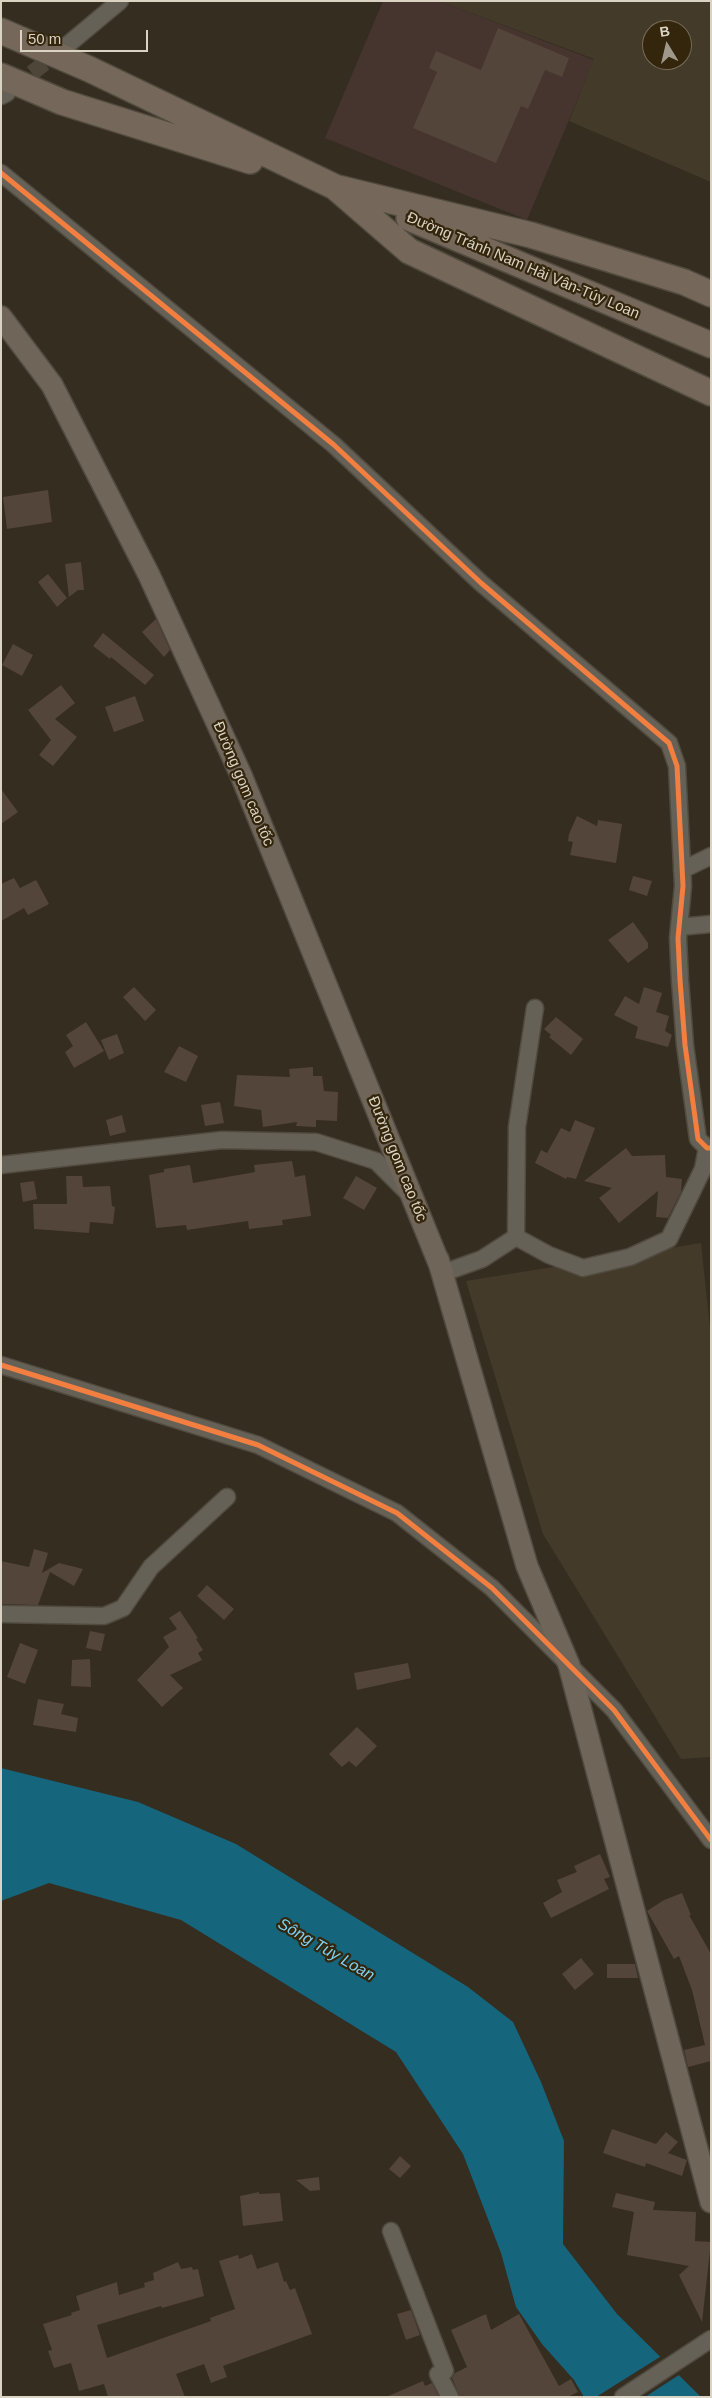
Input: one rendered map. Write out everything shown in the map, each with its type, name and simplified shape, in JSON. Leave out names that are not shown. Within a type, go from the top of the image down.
[{"type":"highway","points":[[1,31],[89,69],[334,187],[409,251],[711,392]]},
{"type":"highway","points":[[3,88],[62,102],[334,187],[531,235],[684,282],[711,294]]},
{"type":"highway","name":"Đường Tránh Nam Hải Vân-Túy Loan","points":[[334,187],[711,345]]},
{"type":"main road","name":"Đường gom cao tốc","points":[[1,317],[52,385],[154,583],[241,776],[443,1272]]},
{"type":"main road","points":[[411,1196],[443,1272],[527,1566],[569,1665],[711,2202]]},
{"type":"street","points":[[65,47],[120,1]]},
{"type":"street","points":[[1,173],[334,445],[480,583],[669,743],[677,766],[682,870],[679,927],[685,1045],[698,1139],[709,1148],[703,1168],[669,1239],[630,1257],[583,1268],[549,1255],[516,1236]]},
{"type":"street","points":[[682,870],[711,856]]},
{"type":"street","points":[[679,927],[711,924]]},
{"type":"street","points":[[516,1236],[517,1127],[535,1008]]},
{"type":"street","points":[[1,1165],[222,1140],[316,1142],[376,1161],[411,1196]]},
{"type":"street","points":[[443,1272],[482,1259],[516,1236]]},
{"type":"street","points":[[1,1365],[258,1445],[397,1513],[492,1588],[614,1710],[711,1840]]},
{"type":"street","points":[[1,1614],[104,1616],[117,1612],[123,1608],[151,1567],[227,1497]]},
{"type":"street","points":[[391,2231],[444,2371],[438,2374],[450,2397]]},
{"type":"street","points":[[623,2397],[707,2342]]},
{"type":"shaded area","points":[[383,1],[439,1],[594,60],[527,220],[325,138]]},
{"type":"shaded area","points":[[439,1],[711,1],[711,182],[569,121],[594,59]]},
{"type":"shaded area","points":[[701,1243],[711,1338],[711,1757],[681,1759],[543,1534],[466,1281]]},
{"type":"water","name":"Sông Túy Loan","points":[[1,1768],[138,1802],[236,1844],[468,1987],[513,2022],[541,2082],[564,2141],[563,2244],[617,2314],[701,2397],[584,2397],[574,2380],[542,2344],[516,2307],[501,2253],[463,2154],[396,2052],[181,1920],[49,1883],[1,1901]]},
{"type":"pier","points":[[663,2355],[682,2373],[645,2397],[596,2397]]},
{"type":"building","points":[[498,28],[569,58],[562,77],[545,70],[528,109],[521,106],[496,163],[413,128],[437,72],[429,68],[436,51],[481,70]]},
{"type":"building","points":[[48,490],[52,522],[7,529],[3,497]]},
{"type":"building","points":[[81,562],[84,590],[78,590],[69,597],[65,564]]},
{"type":"building","points":[[48,574],[67,598],[57,607],[38,582]]},
{"type":"building","points":[[156,619],[170,650],[164,657],[142,632]]},
{"type":"building","points":[[103,633],[154,675],[145,685],[111,657],[110,659],[93,646]]},
{"type":"building","points":[[13,644],[33,655],[22,676],[2,665]]},
{"type":"building","points":[[61,685],[75,703],[55,719],[77,737],[53,766],[39,755],[51,740],[28,710]]},
{"type":"building","points":[[135,696],[144,721],[114,732],[105,707]]},
{"type":"building","points":[[1,789],[18,812],[1,824]]},
{"type":"building","points":[[577,816],[597,826],[598,820],[622,824],[616,863],[570,855],[573,842],[568,841],[569,834]]},
{"type":"building","points":[[633,876],[652,881],[647,896],[629,890]]},
{"type":"building","points":[[14,878],[20,888],[36,880],[49,904],[28,915],[24,908],[1,921],[1,884]]},
{"type":"building","points":[[633,922],[648,943],[648,948],[628,963],[608,940]]},
{"type":"building","points":[[134,987],[156,1010],[145,1021],[123,997]]},
{"type":"building","points":[[644,987],[662,993],[656,1012],[669,1016],[665,1031],[672,1035],[668,1047],[635,1038],[638,1027],[614,1015],[625,996],[639,1004]]},
{"type":"building","points":[[556,1017],[583,1039],[571,1055],[549,1037],[551,1035],[544,1029]]},
{"type":"building","points":[[86,1022],[104,1051],[74,1068],[65,1052],[73,1046],[66,1035]]},
{"type":"building","points":[[117,1034],[124,1053],[109,1060],[101,1040]]},
{"type":"building","points":[[179,1046],[198,1056],[186,1082],[164,1072]]},
{"type":"building","points":[[313,1067],[313,1076],[322,1076],[324,1091],[338,1092],[337,1121],[316,1120],[316,1127],[296,1126],[297,1122],[263,1127],[261,1110],[234,1106],[237,1075],[290,1077],[289,1069]]},
{"type":"building","points":[[220,1102],[224,1123],[205,1126],[201,1105]]},
{"type":"building","points":[[122,1115],[126,1132],[110,1136],[106,1120]]},
{"type":"building","points":[[575,1120],[595,1128],[576,1179],[567,1177],[566,1179],[535,1163],[541,1150],[547,1153],[561,1128],[570,1132]]},
{"type":"building","points":[[626,1148],[632,1156],[665,1155],[666,1177],[682,1179],[681,1192],[668,1218],[656,1217],[658,1191],[619,1223],[599,1198],[612,1188],[584,1181]]},
{"type":"building","points":[[292,1161],[295,1177],[305,1175],[311,1216],[282,1220],[283,1225],[249,1229],[248,1221],[187,1230],[186,1225],[156,1228],[149,1175],[164,1172],[164,1169],[190,1165],[193,1183],[255,1172],[254,1165]]},
{"type":"building","points":[[66,1176],[82,1176],[83,1187],[110,1186],[112,1206],[115,1207],[113,1224],[90,1222],[89,1233],[34,1229],[33,1204],[67,1204]]},
{"type":"building","points":[[356,1176],[377,1188],[364,1210],[343,1198]]},
{"type":"building","points":[[34,1181],[37,1199],[23,1202],[20,1183]]},
{"type":"building","points":[[34,1549],[48,1553],[42,1573],[59,1563],[83,1569],[74,1586],[50,1572],[38,1605],[1,1604],[1,1561],[29,1567]]},
{"type":"building","points":[[207,1585],[234,1609],[224,1620],[197,1596]]},
{"type":"building","points":[[180,1611],[198,1638],[196,1639],[203,1650],[198,1653],[202,1660],[170,1675],[183,1688],[162,1707],[137,1680],[169,1647],[163,1637],[177,1629],[169,1618]]},
{"type":"building","points":[[90,1631],[105,1634],[101,1651],[86,1648]]},
{"type":"building","points":[[20,1643],[38,1650],[25,1684],[7,1677]]},
{"type":"building","points":[[90,1659],[91,1687],[71,1686],[72,1660]]},
{"type":"building","points":[[408,1663],[411,1678],[357,1690],[354,1673]]},
{"type":"building","points":[[38,1699],[64,1704],[61,1714],[78,1718],[76,1732],[33,1725]]},
{"type":"building","points":[[357,1727],[377,1746],[356,1767],[349,1761],[342,1767],[329,1754]]},
{"type":"building","points":[[600,1854],[610,1877],[604,1879],[609,1889],[551,1918],[543,1903],[562,1892],[557,1880],[577,1872],[574,1866]]},
{"type":"building","points":[[682,1893],[691,1915],[689,1915],[711,1954],[711,2061],[688,2067],[684,2050],[705,2045],[692,1990],[679,1956],[674,1959],[647,1911],[664,1900]]},
{"type":"building","points":[[581,1958],[594,1974],[575,1990],[562,1974]]},
{"type":"building","points":[[607,1964],[635,1964],[638,1978],[607,1978]]},
{"type":"building","points":[[612,2129],[656,2144],[666,2132],[678,2142],[668,2153],[687,2160],[682,2176],[646,2163],[645,2167],[603,2153]]},
{"type":"building","points":[[400,2156],[411,2166],[400,2178],[389,2169]]},
{"type":"building","points":[[319,2177],[320,2190],[310,2191],[296,2180]]},
{"type":"building","points":[[259,2192],[259,2194],[280,2193],[283,2221],[243,2226],[240,2196]]},
{"type":"building","points":[[616,2193],[655,2202],[653,2210],[696,2212],[695,2241],[711,2242],[702,2322],[679,2275],[689,2266],[627,2255],[634,2212],[612,2207]]},
{"type":"building","points":[[252,2254],[257,2269],[278,2262],[284,2282],[286,2281],[290,2290],[295,2288],[312,2334],[223,2366],[227,2377],[211,2383],[204,2364],[176,2374],[185,2397],[108,2397],[104,2384],[79,2391],[71,2363],[54,2368],[48,2351],[52,2350],[43,2324],[72,2315],[71,2313],[80,2310],[76,2296],[117,2282],[119,2295],[145,2287],[144,2283],[154,2280],[153,2273],[178,2262],[181,2269],[192,2267],[193,2270],[198,2269],[204,2296],[162,2308],[161,2306],[97,2325],[107,2358],[211,2321],[210,2318],[235,2309],[219,2261],[238,2255],[239,2259]]},
{"type":"building","points":[[411,2310],[420,2335],[406,2340],[397,2314]]},
{"type":"building","points":[[486,2314],[491,2330],[519,2314],[559,2386],[571,2379],[578,2392],[568,2397],[460,2397],[452,2378],[455,2373],[467,2367],[451,2330]]},
{"type":"building","points":[[423,2381],[425,2386],[432,2383],[439,2397],[386,2397]]},
{"type":"tunnel","points":[[13,88],[60,51]]},
{"type":"cycle path","points":[[1,173],[334,445],[481,583],[669,743],[677,766],[683,886],[678,938],[685,1045],[698,1139],[707,1148],[711,1148]]},
{"type":"cycle path","points":[[1,1365],[258,1445],[397,1513],[492,1588],[614,1710],[711,1840]]}]
